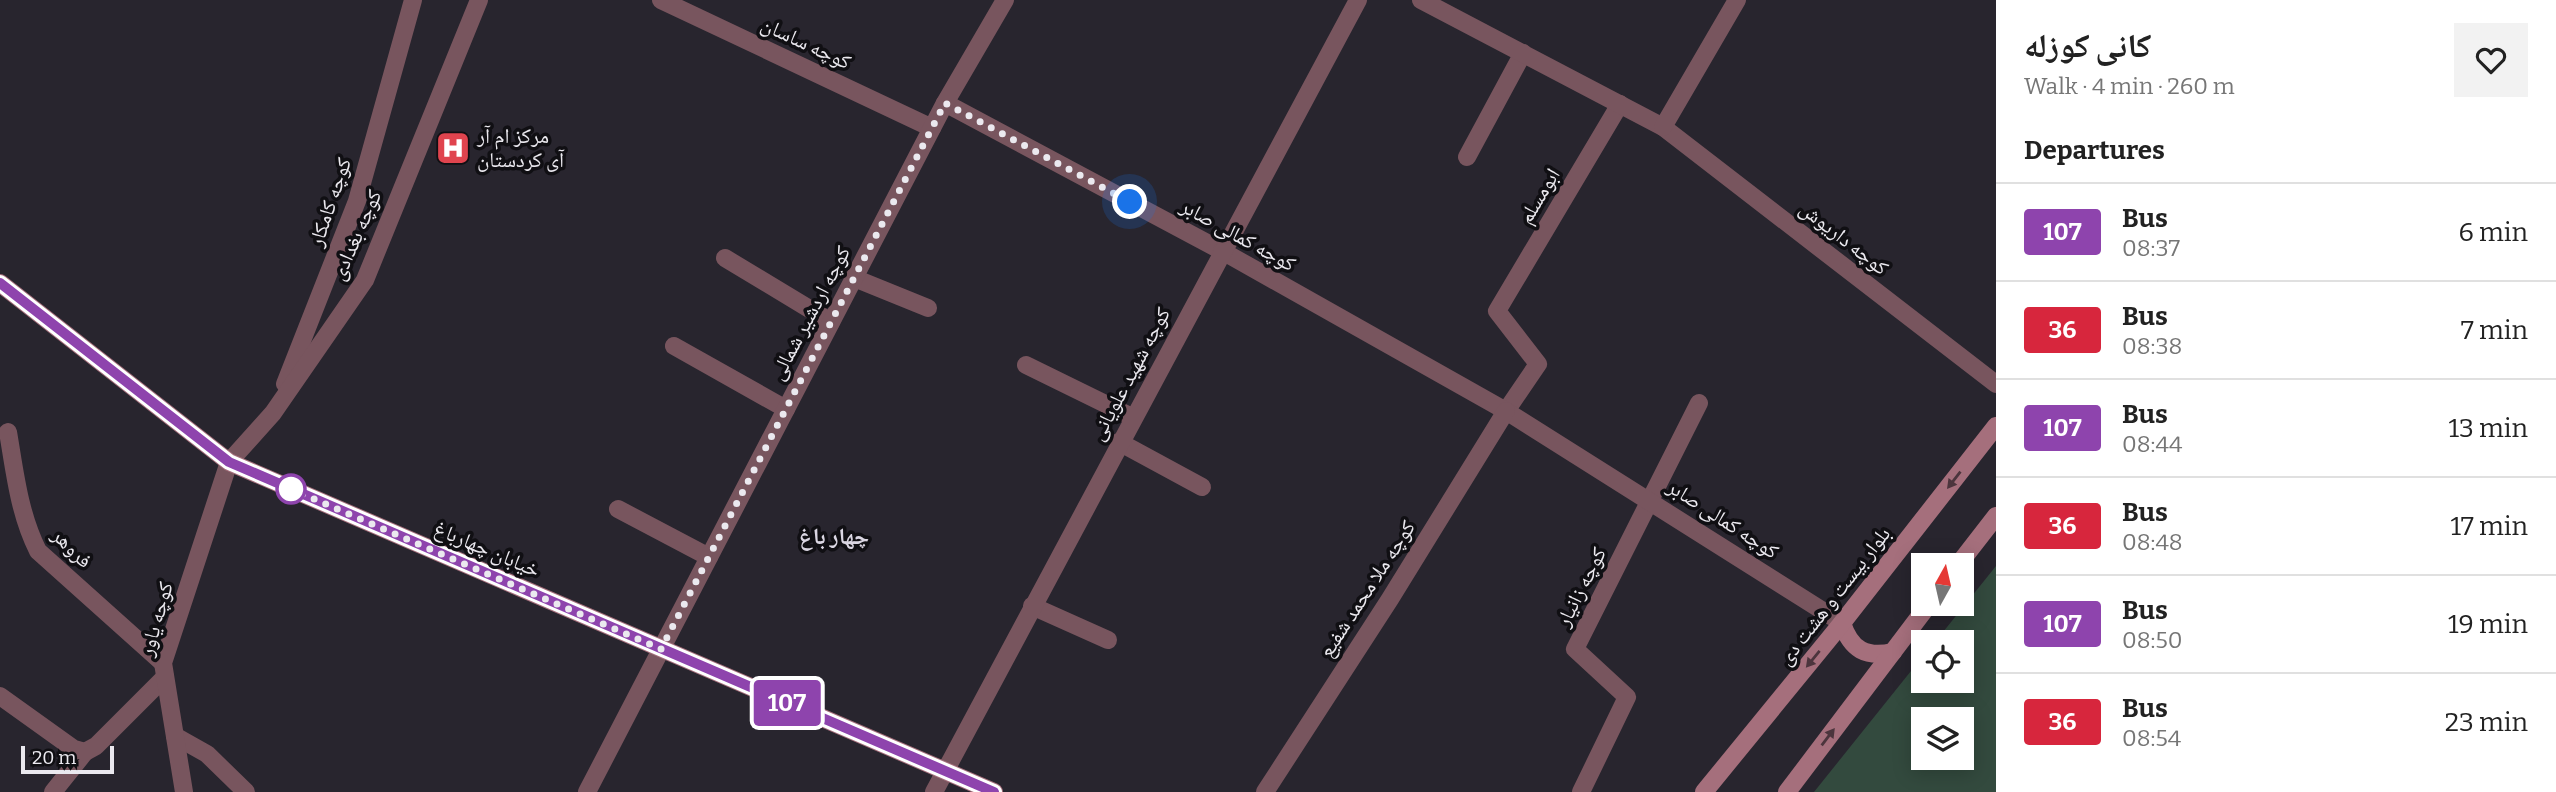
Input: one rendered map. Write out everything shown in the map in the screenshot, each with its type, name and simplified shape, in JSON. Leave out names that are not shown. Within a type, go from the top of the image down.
[{"type":"main road","name":"خیابان چهارباغ","points":[[0,283],[229,462],[994,792]]},
{"type":"main road","name":"بلوار بیست و هشت دی","points":[[1704,792],[1843,623],[1996,426]]},
{"type":"main road","points":[[1967,553],[1996,516]]},
{"type":"main road","points":[[1787,792],[1920,616]]},
{"type":"main road","points":[[1843,623],[1847,639],[1860,651],[1876,655],[1893,652]]},
{"type":"street","name":"کوچه کامکار","points":[[273,414],[357,201],[413,0]]},
{"type":"street","name":"کوچه بغدادی","points":[[229,462],[273,414],[365,281],[479,0]]},
{"type":"street","name":"کوچه ساسان","points":[[661,0],[932,128]]},
{"type":"street","name":"کوچه اردشیر شمالی","points":[[587,792],[945,103],[1005,0]]},
{"type":"street","name":"کوچه شهید علویانی","points":[[934,792],[1132,417],[1359,0]]},
{"type":"street","name":"کوچه داریوش","points":[[1421,0],[1663,127],[1996,384]]},
{"type":"street","points":[[1663,127],[1737,0]]},
{"type":"street","points":[[1467,157],[1522,53]]},
{"type":"street","name":"کوچه کمالی صابر","points":[[945,103],[1222,251],[1506,411],[1843,623]]},
{"type":"street","name":"ابومسلم","points":[[1506,411],[1538,364],[1497,311],[1620,104]]},
{"type":"street","points":[[725,258],[831,322]]},
{"type":"street","points":[[854,278],[928,308]]},
{"type":"street","points":[[674,346],[786,409]]},
{"type":"street","points":[[1026,365],[1132,417]]},
{"type":"street","points":[[1650,500],[1699,403]]},
{"type":"street","name":"کوچه ملا محمد شفیع","points":[[1265,792],[1390,600],[1506,411]]},
{"type":"street","name":"فروهر","points":[[8,432],[23,514],[38,551],[164,670]]},
{"type":"street","points":[[1119,442],[1202,487]]},
{"type":"street","name":"کوچه یاور","points":[[184,792],[164,670],[229,462]]},
{"type":"street","name":"کوچه زانیار","points":[[1581,792],[1627,697],[1575,649],[1650,500]]},
{"type":"street","points":[[618,509],[709,557]]},
{"type":"street","points":[[1032,606],[1108,640]]},
{"type":"street","points":[[53,792],[85,752],[96,746],[164,670]]},
{"type":"street","points":[[0,696],[74,749],[85,752]]},
{"type":"street","points":[[175,736],[207,754],[246,792]]},
{"type":"green space","points":[[1996,566],[1996,792],[1814,792],[1911,671],[1911,693],[1974,693],[1974,630],[1945,630],[1956,616],[1974,616],[1974,593]]},
{"type":"bus line","name":"107","points":[[0,283],[229,462],[994,792]]},
{"type":"place","name":"مرکز ام آر آی کردستان","points":[[453,148]]},
{"type":"district","name":"چهار باغ","points":[[834,536]]},
{"type":"route","points":[[291,489],[661,649],[676,615],[709,557],[945,103],[1130,202]]}]
